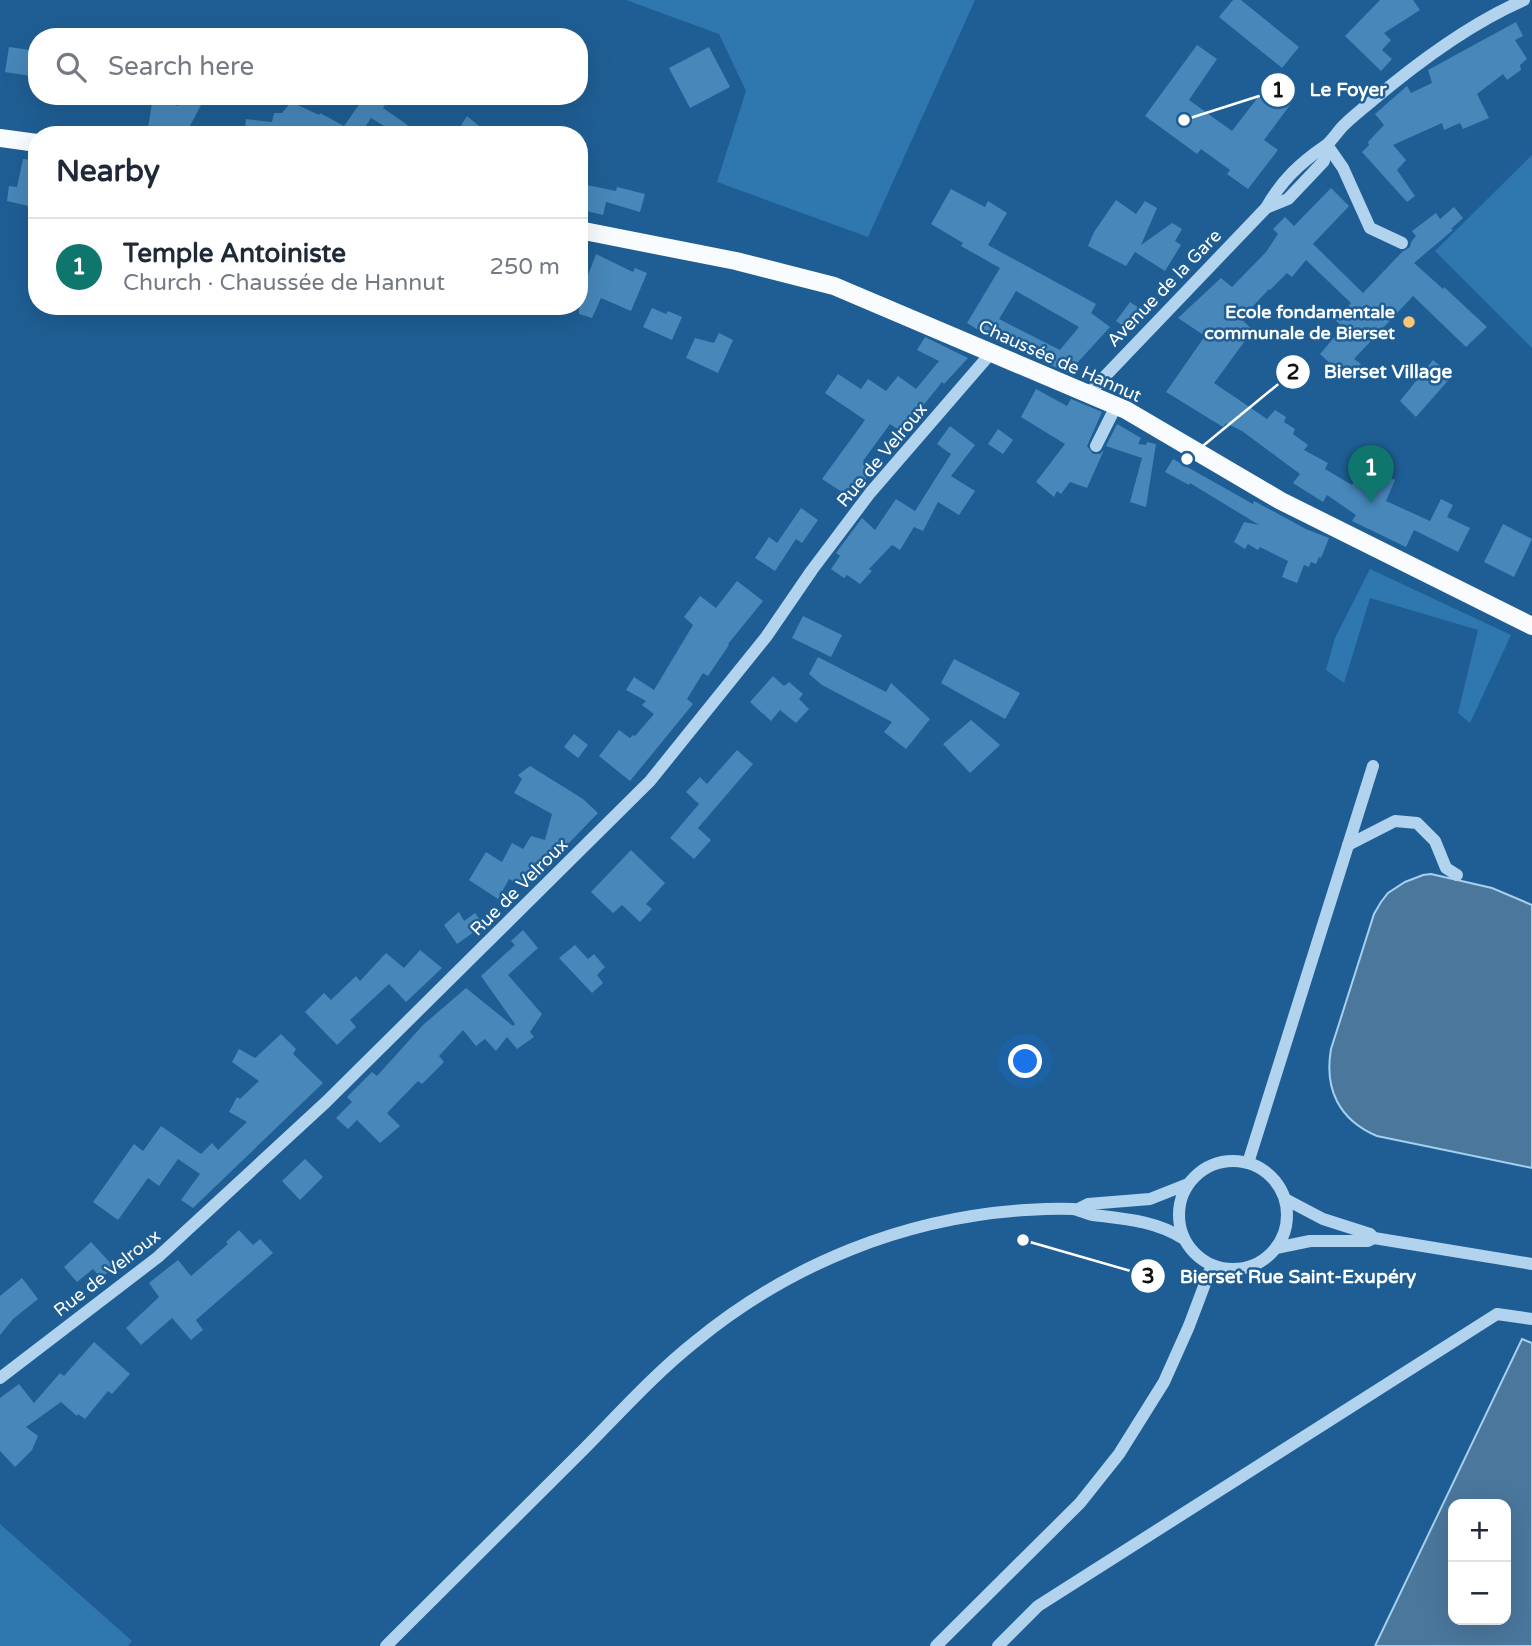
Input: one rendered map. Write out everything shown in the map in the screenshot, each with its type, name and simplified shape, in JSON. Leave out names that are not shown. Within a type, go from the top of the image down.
[{"type":"main road","points":[[0,138],[28,142]]},
{"type":"main road","name":"Chaussée de Hannut","points":[[588,232],[736,261],[834,286],[1116,406],[1281,500],[1532,626]]},
{"type":"street","name":"Avenue de la Gare","points":[[1088,394],[1266,208],[1278,187],[1296,168],[1327,145],[1343,126],[1399,78],[1487,17],[1515,2]]},
{"type":"street","points":[[1327,145],[1343,168],[1370,228],[1402,243]]},
{"type":"street","name":"Rue de Velroux","points":[[0,1378],[158,1257],[188,1230],[326,1102],[650,781],[766,637],[811,570],[870,493],[991,353]]},
{"type":"street","points":[[1096,446],[1116,406]]},
{"type":"street","points":[[1248,1163],[1373,766]]},
{"type":"street","points":[[1348,845],[1395,821],[1417,823],[1435,841],[1446,868],[1457,875]]},
{"type":"street","points":[[1222,1162],[1248,1163],[1264,1171],[1277,1183],[1285,1199],[1287,1216],[1284,1233],[1276,1248],[1263,1260],[1247,1268],[1229,1269],[1212,1265],[1191,1250],[1184,1239],[1179,1225],[1182,1196],[1198,1173],[1222,1162]]},
{"type":"street","points":[[386,1646],[667,1367],[694,1342],[759,1295],[827,1258],[915,1228],[1004,1212],[1077,1209],[1088,1204],[1150,1199],[1189,1183]]},
{"type":"street","points":[[1285,1199],[1307,1213],[1370,1234],[1374,1238],[1532,1264]]},
{"type":"street","points":[[1077,1209],[1091,1215],[1120,1217],[1157,1225],[1184,1239]]},
{"type":"street","points":[[1276,1248],[1310,1241],[1368,1241],[1374,1238]]},
{"type":"street","points":[[936,1646],[1080,1503],[1119,1454],[1164,1382],[1212,1265]]},
{"type":"street","points":[[998,1646],[1038,1606],[1497,1314],[1532,1319]]},
{"type":"shaded area","points":[[626,0],[975,0],[868,237],[717,182],[746,91],[719,34]]},
{"type":"shaded area","points":[[1532,155],[1532,348],[1435,251]]},
{"type":"shaded area","points":[[1370,569],[1511,635],[1470,723],[1458,713],[1478,630],[1370,598],[1344,683],[1326,670],[1335,638]]},
{"type":"shaded area","points":[[1431,874],[1492,888],[1532,905],[1532,1168],[1377,1136],[1344,1112],[1332,1090],[1329,1064],[1331,1049],[1374,914],[1388,893],[1405,882]]},
{"type":"shaded area","points":[[1522,1339],[1532,1343],[1532,1646],[1375,1646]]},
{"type":"shaded area","points":[[0,1524],[132,1641],[128,1646],[0,1646]]},
{"type":"building","points":[[1233,0],[1241,0],[1299,47],[1282,68],[1219,17]]},
{"type":"building","points":[[1380,0],[1413,0],[1420,10],[1384,33],[1391,40],[1382,50],[1392,59],[1381,71],[1345,36]]},
{"type":"building","points":[[1516,22],[1523,36],[1515,40],[1527,59],[1520,65],[1521,70],[1507,80],[1503,74],[1477,94],[1489,118],[1463,129],[1460,123],[1444,130],[1442,123],[1393,145],[1406,160],[1397,170],[1415,196],[1407,202],[1362,152],[1384,125],[1375,114],[1407,86],[1411,93],[1432,83],[1428,70]]},
{"type":"building","points":[[1197,45],[1217,59],[1189,100],[1232,131],[1272,79],[1296,97],[1264,140],[1278,150],[1248,189],[1227,174],[1230,170],[1201,149],[1197,154],[1145,116]]},
{"type":"building","points":[[9,47],[28,50],[28,76],[5,72]]},
{"type":"building","points":[[709,47],[730,87],[690,108],[669,68]]},
{"type":"building","points":[[152,105],[201,105],[190,126],[148,126]]},
{"type":"building","points":[[289,105],[297,105],[319,115],[320,113],[344,126],[245,126],[246,119],[272,122],[274,113],[282,113]]},
{"type":"building","points":[[359,105],[385,105],[383,108],[409,126],[384,126],[371,118],[366,126],[344,126]]},
{"type":"building","points":[[467,116],[479,126],[461,126]]},
{"type":"building","points":[[23,159],[28,159],[28,206],[7,201],[9,186],[17,187]]},
{"type":"building","points":[[588,185],[616,191],[617,187],[645,194],[640,212],[606,202],[603,215],[588,211]]},
{"type":"building","points":[[1331,188],[1349,206],[1313,244],[1363,293],[1410,247],[1416,236],[1412,231],[1436,213],[1440,219],[1454,207],[1463,218],[1414,263],[1487,327],[1466,347],[1413,296],[1354,359],[1361,364],[1347,379],[1320,354],[1343,327],[1336,321],[1351,303],[1306,260],[1292,277],[1287,273],[1269,289],[1241,319],[1253,330],[1214,383],[1267,419],[1275,410],[1286,417],[1284,422],[1295,429],[1293,434],[1308,445],[1304,450],[1328,463],[1325,469],[1352,485],[1363,469],[1377,479],[1385,475],[1395,480],[1386,501],[1430,521],[1441,499],[1453,505],[1447,517],[1470,528],[1458,552],[1414,530],[1406,547],[1352,521],[1356,515],[1327,495],[1323,502],[1293,483],[1300,474],[1242,431],[1226,423],[1223,427],[1166,392],[1205,336],[1178,318],[1221,278],[1232,287],[1266,252],[1278,234],[1273,229],[1285,217],[1294,226]]},
{"type":"building","points":[[951,189],[985,207],[988,201],[1007,213],[988,245],[1096,304],[1091,313],[1110,327],[1068,373],[988,336],[967,323],[1000,268],[961,246],[963,243],[931,224]],"holes":[[[1016,291],[1079,327],[1060,350],[999,319]]]},
{"type":"building","points":[[1116,200],[1136,214],[1145,201],[1157,208],[1141,245],[1172,223],[1182,229],[1175,241],[1181,245],[1165,271],[1135,252],[1126,266],[1088,246],[1094,232]]},
{"type":"building","points":[[596,254],[633,272],[635,268],[647,273],[631,311],[601,298],[592,318],[582,315],[588,315],[588,275]]},
{"type":"building","points":[[1130,302],[1142,310],[1127,329],[1116,321]]},
{"type":"building","points":[[652,308],[682,317],[672,340],[643,327]]},
{"type":"building","points":[[719,333],[733,340],[718,373],[686,358],[695,338],[714,343]]},
{"type":"building","points":[[925,337],[968,358],[944,384],[942,382],[902,432],[890,424],[863,461],[874,469],[863,482],[860,480],[848,496],[822,479],[865,420],[825,393],[838,374],[861,389],[868,379],[886,391],[898,376],[916,389],[939,361],[917,350]]},
{"type":"building","points":[[1433,360],[1452,376],[1416,417],[1400,401]]},
{"type":"building","points":[[1036,389],[1067,406],[1071,399],[1102,412],[1087,446],[1093,454],[1100,454],[1104,450],[1087,488],[1070,482],[1061,494],[1057,491],[1054,497],[1036,482],[1065,444],[1021,417]]},
{"type":"building","points":[[1117,424],[1141,438],[1138,444],[1156,444],[1146,507],[1130,502],[1142,458],[1106,446]]},
{"type":"building","points":[[950,426],[975,445],[951,476],[975,491],[959,515],[938,502],[923,531],[914,527],[900,550],[892,545],[869,569],[872,571],[860,584],[831,569],[840,556],[836,553],[862,518],[875,530],[896,499],[915,511],[951,454],[937,444]]},
{"type":"building","points":[[998,429],[1013,440],[1003,454],[988,444]]},
{"type":"building","points":[[1173,459],[1253,504],[1254,501],[1306,529],[1329,538],[1321,558],[1319,557],[1316,564],[1311,562],[1309,567],[1304,565],[1297,583],[1282,577],[1288,561],[1260,547],[1258,550],[1248,544],[1245,549],[1234,542],[1244,522],[1259,525],[1190,483],[1189,485],[1165,472]]},
{"type":"building","points":[[801,508],[818,520],[802,543],[796,539],[775,571],[755,558],[769,537],[777,543]]},
{"type":"building","points":[[1503,524],[1532,539],[1514,577],[1484,562]]},
{"type":"building","points":[[737,581],[763,601],[728,644],[708,676],[703,673],[687,699],[693,704],[630,781],[599,756],[619,730],[630,738],[635,736],[654,714],[642,705],[646,701],[626,690],[634,677],[654,690],[693,625],[684,617],[700,596],[716,608]]},
{"type":"building","points":[[803,616],[842,635],[831,657],[792,638]]},
{"type":"building","points":[[818,657],[886,692],[891,683],[930,719],[906,749],[884,732],[892,722],[822,685],[809,674]]},
{"type":"building","points":[[954,659],[1020,693],[1005,719],[941,683]]},
{"type":"building","points":[[773,676],[784,686],[789,682],[803,694],[799,699],[809,709],[796,723],[780,710],[771,721],[750,702]]},
{"type":"building","points":[[971,720],[1000,745],[970,773],[943,744]]},
{"type":"building","points":[[574,734],[588,745],[578,758],[564,747]]},
{"type":"building","points":[[737,750],[753,764],[698,828],[711,840],[694,859],[670,838],[699,804],[686,792],[700,777],[707,784]]},
{"type":"building","points":[[530,766],[583,799],[598,813],[540,873],[532,867],[521,885],[509,879],[498,899],[469,880],[486,852],[502,862],[512,843],[523,849],[531,836],[545,840],[552,814],[514,793],[522,779],[518,775]]},
{"type":"building","points":[[631,850],[665,883],[646,904],[652,909],[640,922],[622,905],[613,913],[591,892]]},
{"type":"building","points":[[459,912],[464,921],[475,913],[484,925],[457,944],[444,925]]},
{"type":"building","points":[[523,930],[538,948],[508,975],[542,1014],[530,1032],[534,1037],[517,1049],[507,1037],[496,1051],[485,1039],[476,1046],[463,1030],[439,1056],[444,1062],[422,1084],[418,1081],[387,1113],[400,1126],[380,1143],[357,1120],[348,1129],[336,1118],[352,1102],[347,1097],[372,1072],[377,1076],[423,1025],[466,988],[513,1026],[515,1024],[481,976],[515,945],[511,941]]},
{"type":"building","points":[[575,945],[588,959],[594,954],[605,967],[597,975],[603,983],[592,993],[559,958]]},
{"type":"building","points":[[420,950],[442,968],[406,1002],[389,984],[350,1020],[356,1027],[337,1045],[305,1012],[324,993],[331,1000],[356,976],[360,981],[386,953],[404,968]]},
{"type":"building","points":[[281,1034],[296,1049],[293,1054],[323,1083],[193,1208],[181,1200],[200,1174],[178,1159],[159,1186],[148,1178],[118,1220],[93,1202],[134,1144],[143,1151],[161,1126],[201,1154],[212,1143],[218,1150],[247,1122],[229,1112],[237,1097],[240,1099],[259,1081],[232,1062],[239,1049],[255,1058]]},
{"type":"building","points":[[305,1159],[323,1177],[300,1200],[282,1181]]},
{"type":"building","points":[[239,1230],[253,1245],[260,1239],[273,1253],[196,1320],[203,1330],[191,1340],[172,1318],[141,1345],[126,1328],[159,1297],[149,1283],[178,1260],[191,1276],[228,1244],[226,1242]]},
{"type":"building","points":[[91,1242],[114,1267],[101,1278],[93,1269],[77,1282],[64,1267]]},
{"type":"building","points":[[22,1278],[38,1299],[13,1319],[0,1335],[0,1296]]},
{"type":"building","points":[[94,1342],[130,1374],[112,1394],[108,1391],[85,1419],[78,1414],[77,1416],[61,1402],[26,1427],[38,1436],[32,1450],[15,1467],[0,1451],[0,1398],[19,1384],[34,1403],[60,1373],[64,1376]]},
{"type":"place","name":"Le Foyer","points":[[1184,120]]},
{"type":"place","name":"Ecole fondamentale communale de Bierset","points":[[1409,322]]},
{"type":"place","name":"Bierset Village","points":[[1187,459]]},
{"type":"place","name":"Temple Antoiniste","points":[[1371,503]]},
{"type":"place","name":"Bierset Rue Saint-Exupéry","points":[[1023,1240]]}]
